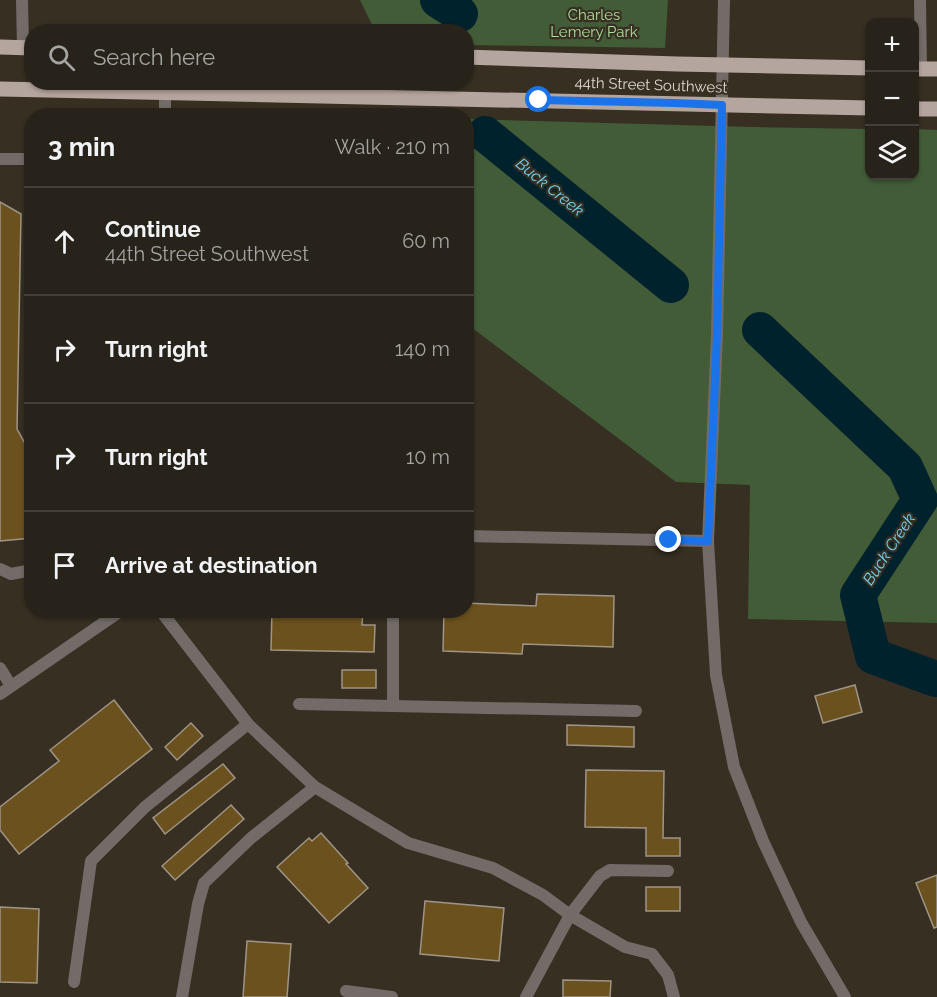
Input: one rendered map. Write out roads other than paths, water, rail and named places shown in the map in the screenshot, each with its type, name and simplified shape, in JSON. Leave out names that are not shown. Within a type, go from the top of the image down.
[{"type":"main road","points":[[0,47],[24,48]]},
{"type":"main road","name":"44th Street Southwest","points":[[474,57],[865,68]]},
{"type":"main road","points":[[919,69],[937,69]]},
{"type":"main road","name":"44th Street Southwest","points":[[0,89],[24,89]]},
{"type":"main road","name":"44th Street Southwest","points":[[235,90],[865,108]]},
{"type":"main road","points":[[919,109],[937,109]]},
{"type":"street","points":[[22,0],[24,24]]},
{"type":"street","points":[[724,0],[717,335],[708,541],[716,675],[734,767],[763,841],[801,922],[844,997]]},
{"type":"street","points":[[919,34],[920,0]]},
{"type":"street","points":[[166,108],[167,90]]},
{"type":"street","points":[[0,159],[24,159]]},
{"type":"street","points":[[474,536],[708,541]]},
{"type":"street","points":[[0,569],[11,574],[24,572]]},
{"type":"street","points":[[0,694],[110,618]]},
{"type":"street","points":[[166,618],[248,724],[315,787],[408,843],[493,868],[543,895],[570,915],[625,947],[652,954],[668,975],[674,997]]},
{"type":"street","points":[[393,618],[393,706]]},
{"type":"street","points":[[0,668],[11,686]]},
{"type":"street","points":[[299,704],[636,711]]},
{"type":"street","points":[[74,982],[91,861],[145,807],[248,724]]},
{"type":"street","points":[[182,997],[198,904],[204,884],[251,838],[315,787]]},
{"type":"street","points":[[526,997],[570,915],[600,876],[610,870],[668,871]]},
{"type":"street","points":[[346,991],[392,997]]},
{"type":"waterway","name":"Buck Creek","points":[[438,0],[460,14]]},
{"type":"waterway","name":"Buck Creek","points":[[485,134],[671,285]]},
{"type":"waterway","name":"Buck Creek","points":[[760,330],[905,467],[920,500],[858,595],[873,656],[937,679]]},
{"type":"park label","name":"Charles Lemery Park","points":[[594,24]]}]
